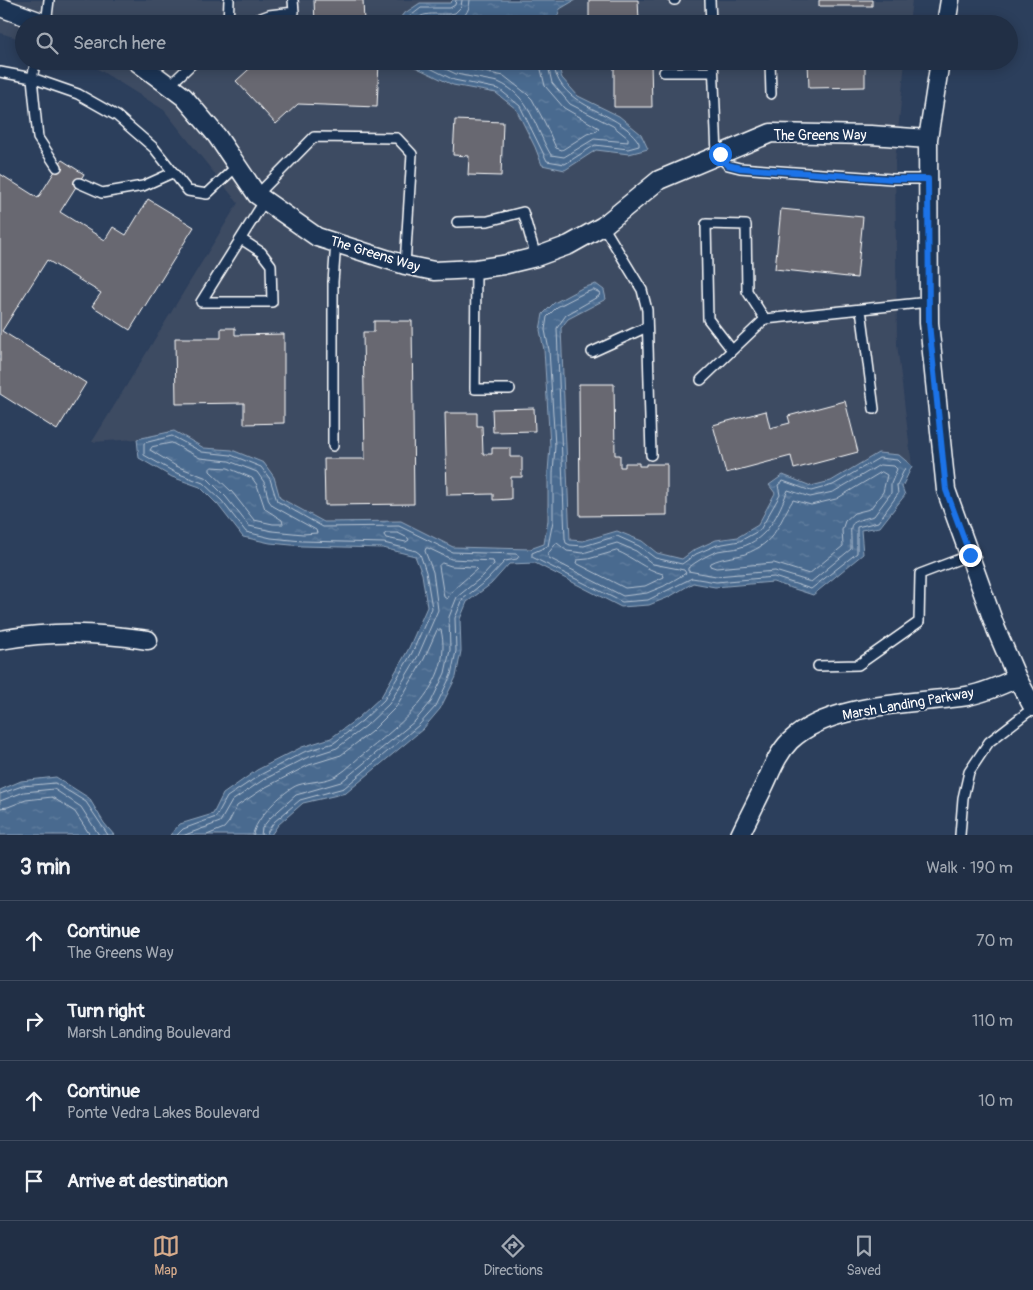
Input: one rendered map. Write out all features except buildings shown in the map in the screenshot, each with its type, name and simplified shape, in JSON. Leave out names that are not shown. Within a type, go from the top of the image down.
[{"type":"street","points":[[948,15],[950,0]]},
{"type":"street","points":[[0,7],[22,15]]},
{"type":"street","name":"The Greens Way","points":[[148,70],[184,97],[217,136],[261,197],[318,237],[405,265],[434,271],[476,269],[536,257],[569,245],[603,226],[659,180],[771,133],[871,135],[928,139]]},
{"type":"street","points":[[939,70],[928,139],[929,323],[946,490],[996,629],[1017,678],[1033,708]]},
{"type":"street","points":[[0,640],[72,632],[111,634],[148,640]]},
{"type":"street","name":"Marsh Landing Parkway","points":[[740,835],[779,754],[789,742],[810,727],[845,713],[874,707],[969,695],[1002,685],[1017,678]]},
{"type":"lane","points":[[48,15],[50,0]]},
{"type":"lane","points":[[228,0],[228,15]]},
{"type":"lane","points":[[268,15],[294,12],[293,0]]},
{"type":"lane","points":[[710,0],[711,15]]},
{"type":"lane","points":[[34,70],[32,78],[38,138],[57,167]]},
{"type":"lane","points":[[169,86],[185,70]]},
{"type":"lane","points":[[770,70],[770,94]]},
{"type":"lane","points":[[0,72],[32,78],[78,94],[117,116],[154,148],[188,191],[206,194],[238,166]]},
{"type":"lane","points":[[664,72],[713,72],[717,155],[728,165],[747,169],[892,179],[928,179]]},
{"type":"lane","points":[[241,239],[261,252],[271,265],[272,302],[200,302],[241,239],[261,197],[314,137],[396,138],[412,154],[405,265]]},
{"type":"lane","points":[[78,183],[102,193],[143,186],[172,173]]},
{"type":"lane","points":[[457,222],[488,221],[522,212],[536,257]]},
{"type":"lane","points":[[732,350],[708,319],[706,224],[746,225],[747,291],[765,319]]},
{"type":"lane","points":[[603,226],[642,290],[647,310],[650,455]]},
{"type":"lane","points":[[332,446],[333,282],[336,242]]},
{"type":"lane","points":[[476,269],[475,389],[510,389]]},
{"type":"lane","points":[[701,380],[765,319],[929,302]]},
{"type":"lane","points":[[861,309],[874,409]]},
{"type":"lane","points":[[592,352],[647,327]]},
{"type":"lane","points":[[818,666],[858,665],[919,622],[920,574],[970,555]]},
{"type":"lane","points":[[960,835],[963,798],[969,772],[989,742],[1033,708]]},
{"type":"shaded area","points":[[0,0],[912,0],[910,15],[15,15],[15,37],[0,33]]},
{"type":"shaded area","points":[[100,70],[904,70],[895,161],[897,344],[912,466],[899,455],[878,453],[831,481],[811,486],[783,475],[758,525],[738,537],[716,540],[694,550],[682,559],[657,553],[642,541],[617,531],[583,541],[570,540],[561,328],[568,319],[540,330],[544,350],[550,446],[548,520],[544,544],[530,549],[453,547],[401,521],[324,522],[280,498],[274,477],[232,450],[204,448],[174,431],[137,439],[92,442],[238,203],[164,110]]},
{"type":"water","points":[[453,0],[575,0],[560,9],[558,15],[402,15],[420,3],[450,3]]},
{"type":"water","points":[[421,70],[560,70],[562,78],[578,96],[619,116],[641,134],[648,149],[629,154],[596,150],[565,170],[542,165],[516,109],[496,93],[453,85]]},
{"type":"water","points":[[596,284],[604,290],[606,299],[568,319],[561,328],[570,540],[583,541],[617,531],[642,541],[657,553],[682,559],[694,550],[716,540],[738,537],[758,525],[775,493],[769,485],[783,475],[811,486],[831,481],[878,453],[899,455],[912,466],[902,487],[905,495],[880,527],[861,530],[863,554],[813,595],[773,582],[715,587],[693,583],[669,597],[649,605],[621,607],[535,563],[509,564],[491,584],[467,602],[460,619],[461,651],[456,677],[440,709],[423,729],[346,793],[303,803],[278,825],[271,835],[170,835],[180,824],[213,814],[223,794],[257,770],[302,747],[331,738],[358,718],[381,697],[408,650],[427,607],[422,574],[415,556],[383,548],[302,546],[270,543],[243,537],[218,505],[200,487],[172,477],[139,458],[137,439],[174,431],[204,448],[232,450],[264,463],[274,477],[280,498],[324,522],[401,521],[453,547],[530,549],[544,544],[548,520],[550,446],[544,350],[540,330],[543,314],[554,303],[582,288]]},
{"type":"water","points":[[56,777],[89,798],[104,823],[114,835],[0,835],[0,790],[21,781]]},
{"type":"route","points":[[720,154],[717,155],[728,165],[740,168],[892,179],[928,179],[929,323],[946,490],[970,555]]}]
